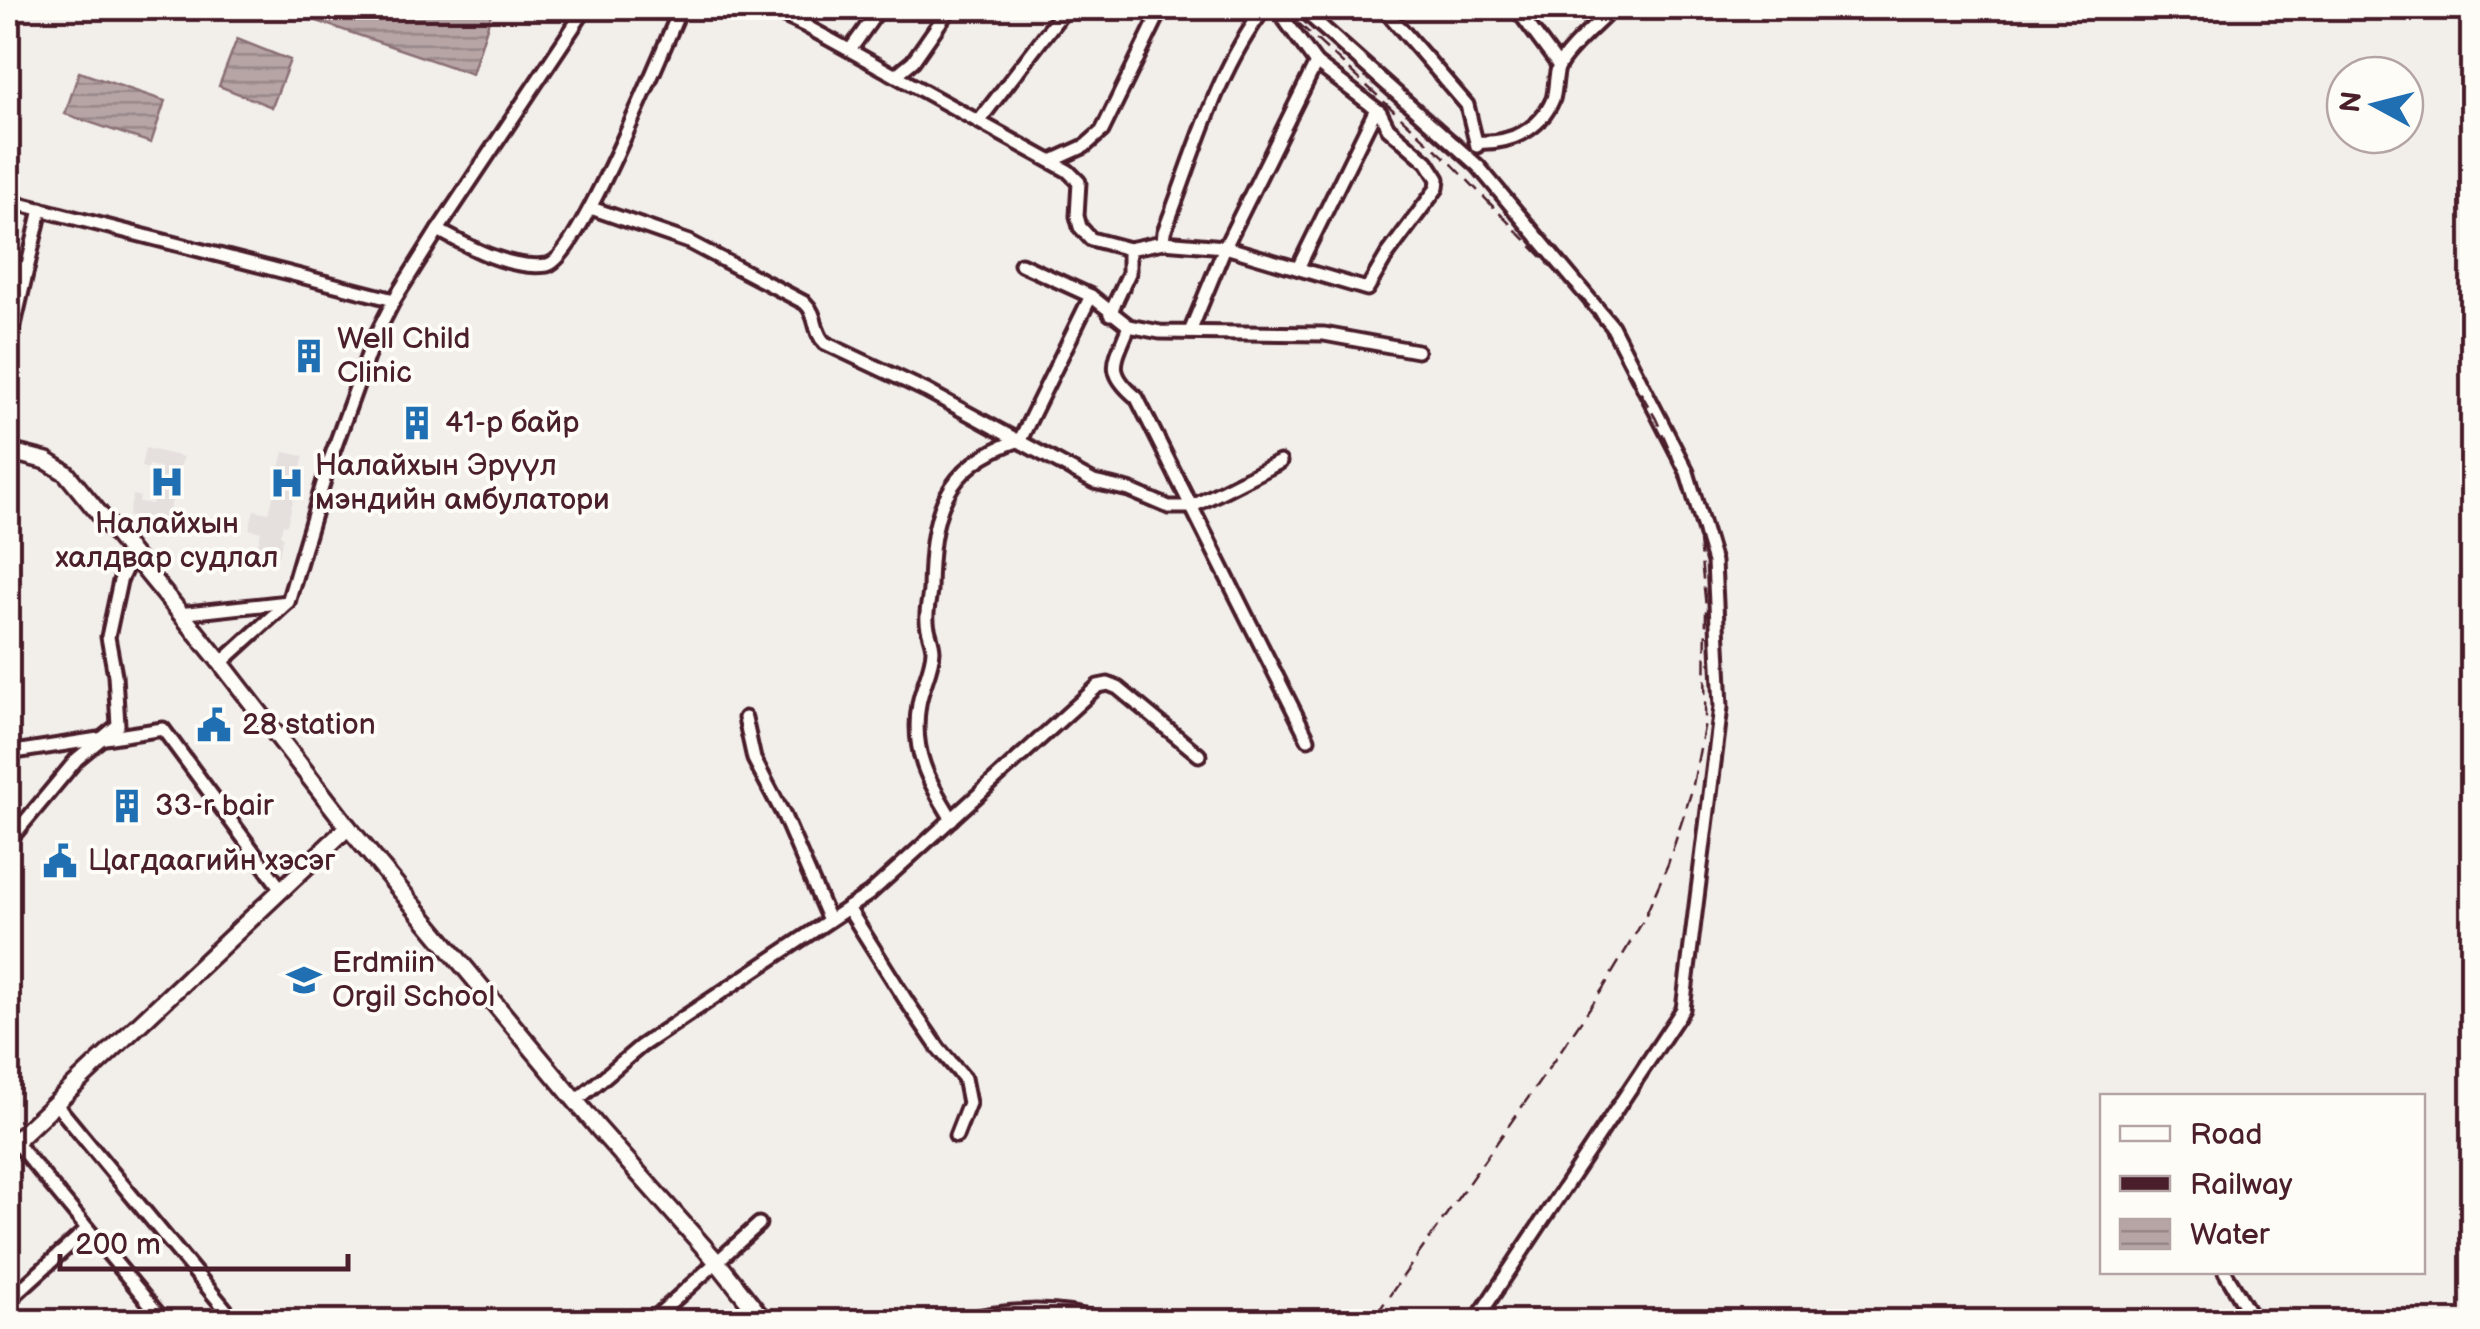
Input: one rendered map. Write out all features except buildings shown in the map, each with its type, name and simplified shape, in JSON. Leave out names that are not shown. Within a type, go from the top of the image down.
[{"type":"street","points":[[221,664],[288,602],[362,366],[394,300],[586,8]]},
{"type":"street","points":[[438,230],[482,254],[550,264],[558,260],[592,208],[681,8]]},
{"type":"street","points":[[767,8],[1052,161],[1080,182],[1076,206],[1080,226],[1091,239],[1130,249],[1164,242],[1225,246],[1367,289],[1387,254],[1436,188],[1436,172],[1398,139],[1376,110],[1316,62],[1276,8]]},
{"type":"street","points":[[802,24],[814,8]]},
{"type":"street","points":[[850,50],[880,8]]},
{"type":"street","points":[[896,75],[913,61],[950,8]]},
{"type":"street","points":[[980,121],[1066,8]]},
{"type":"street","points":[[1052,161],[1085,146],[1102,130],[1162,8]]},
{"type":"street","points":[[1164,242],[1164,232],[1220,86],[1264,8]]},
{"type":"street","points":[[1301,8],[1478,166],[1612,326],[1687,472],[1714,562],[1721,708],[1683,1009],[1476,1322]]},
{"type":"street","points":[[1383,8],[1467,105],[1477,142],[1478,166]]},
{"type":"street","points":[[1516,8],[1559,66]]},
{"type":"street","points":[[1477,142],[1498,144],[1524,134],[1546,113],[1555,94],[1559,66],[1606,14],[1600,8]]},
{"type":"street","points":[[1190,332],[1225,246],[1316,62]]},
{"type":"street","points":[[1298,268],[1376,110]]},
{"type":"street","points":[[8,201],[394,300]]},
{"type":"street","points":[[592,208],[689,242],[805,303],[812,310],[819,338],[825,344],[927,391],[1094,482],[1130,490],[1169,507],[1191,508],[1280,462]]},
{"type":"street","points":[[8,351],[41,209]]},
{"type":"street","points":[[1110,314],[1129,273],[1130,249]]},
{"type":"street","points":[[8,264],[27,269]]},
{"type":"street","points":[[1021,264],[1091,296],[1129,326],[1160,332],[1324,334],[1417,351]]},
{"type":"street","points":[[952,819],[927,780],[917,745],[919,705],[933,650],[926,622],[936,515],[953,482],[978,458],[1020,440],[1091,296]]},
{"type":"street","points":[[1129,326],[1114,370],[1115,378],[1137,398],[1308,738]]},
{"type":"street","points":[[8,450],[57,466],[221,664],[348,827],[765,1322]]},
{"type":"street","points":[[8,842],[77,759],[118,725],[108,637],[120,581],[132,555]]},
{"type":"street","points":[[180,614],[288,602]]},
{"type":"street","points":[[256,604],[266,613],[266,625]]},
{"type":"street","points":[[576,1101],[641,1046],[869,894],[1098,686],[1118,688],[1199,755]]},
{"type":"street","points":[[745,718],[754,759],[830,920]]},
{"type":"street","points":[[8,753],[163,729],[281,890]]},
{"type":"street","points":[[165,1322],[10,1140],[55,1103],[348,827]]},
{"type":"street","points":[[848,908],[940,1050],[964,1078],[969,1104],[956,1136]]},
{"type":"street","points":[[55,1103],[236,1322]]},
{"type":"street","points":[[650,1322],[759,1224]]},
{"type":"street","points":[[8,1301],[87,1229]]},
{"type":"street","points":[[2225,1274],[2256,1322]]},
{"type":"street","points":[[955,1322],[996,1311],[1024,1317],[1107,1322]]},
{"type":"shaded area","name":"Налайхын халдвар судлал","points":[[145,448],[183,457],[166,525],[128,516],[133,495],[140,497],[139,502],[152,504],[161,468],[141,467]]},
{"type":"shaded area","name":"Налайхын Эрүүл мэндийн амбулатори","points":[[284,452],[304,456],[287,525],[283,524],[280,535],[283,537],[279,556],[256,551],[261,532],[249,529],[254,510],[269,513]]},
{"type":"water","points":[[279,8],[493,8],[472,74]]},
{"type":"water","points":[[237,39],[290,60],[272,107],[219,86]]},
{"type":"water","points":[[79,72],[165,101],[151,143],[65,114]]},
{"type":"waterway","points":[[191,8],[196,19]]},
{"type":"railway","points":[[1282,8],[1453,165],[1592,309],[1656,419],[1671,453],[1698,532],[1706,607],[1705,722],[1692,790],[1668,864],[1643,921],[1604,987],[1371,1322]]},
{"type":"place","name":"Well Child Clinic","points":[[309,356]]},
{"type":"place","name":"41-р байр","points":[[417,423]]},
{"type":"place","name":"Налайхын халдвар судлал","points":[[167,482]]},
{"type":"place","name":"Налайхын Эрүүл мэндийн амбулатори","points":[[287,483]]},
{"type":"place","name":"28 station","points":[[214,725]]},
{"type":"place","name":"33-r bair","points":[[127,806]]},
{"type":"place","name":"Цагдаагийн хэсэг","points":[[60,861]]},
{"type":"place","name":"Erdmiin Orgil School","points":[[304,980]]}]
